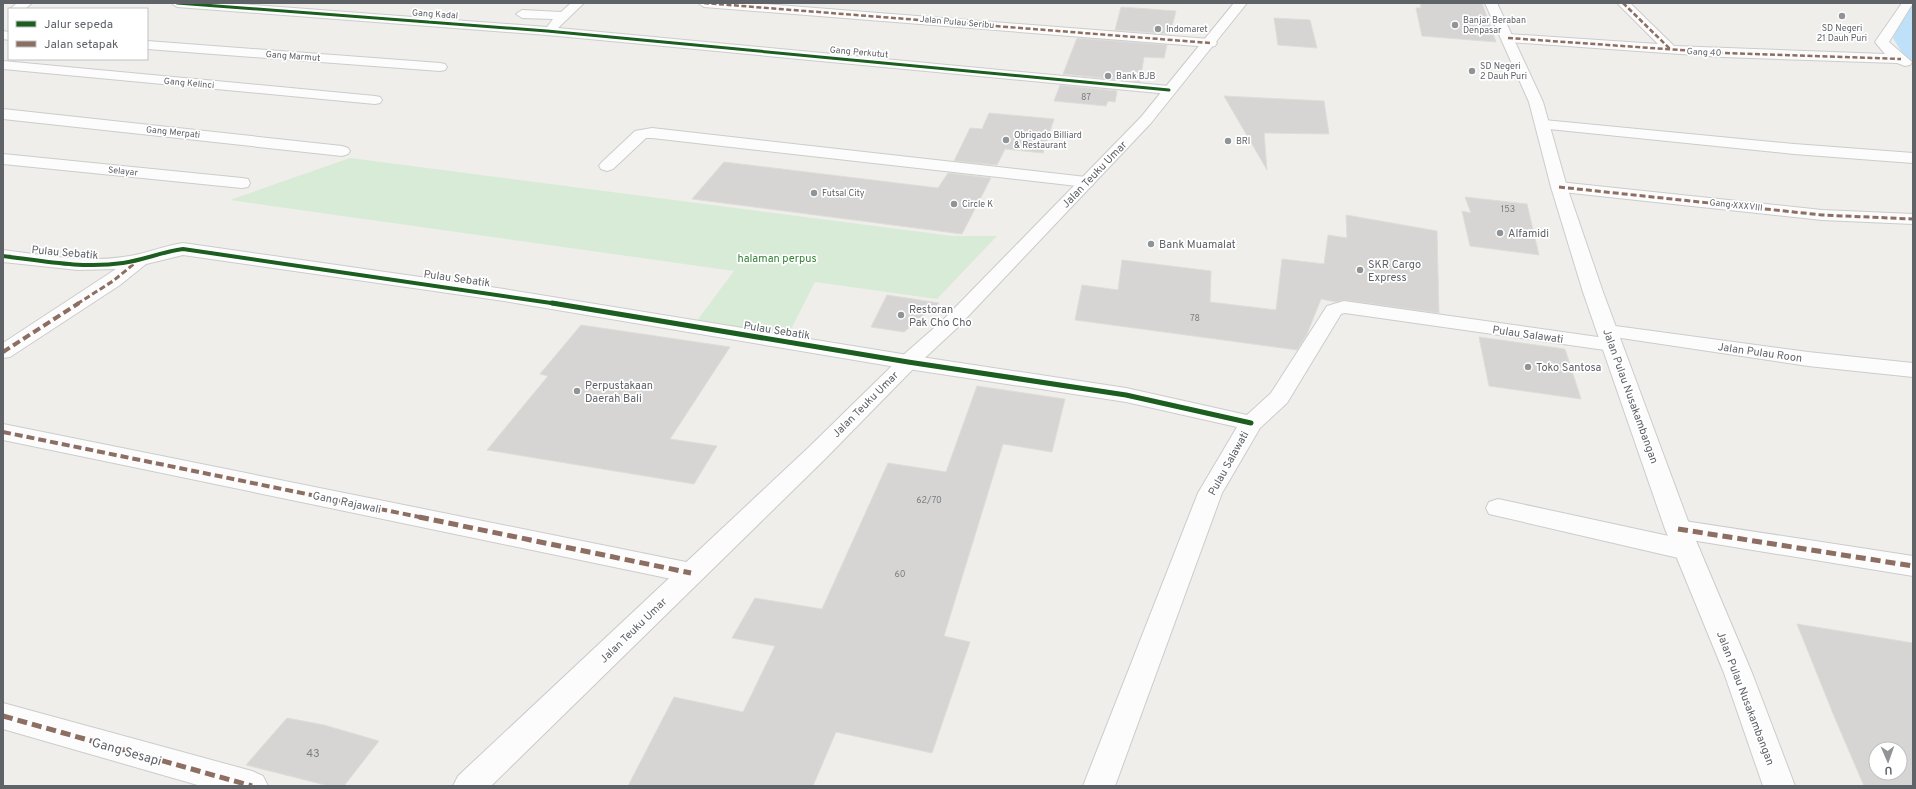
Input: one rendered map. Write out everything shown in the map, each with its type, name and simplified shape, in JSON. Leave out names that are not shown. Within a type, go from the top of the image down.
[{"type":"street","name":"Gang Kadal","points":[[177,3],[548,30]]},
{"type":"street","points":[[548,30],[578,3]]},
{"type":"street","name":"Jalan Pulau Seribu","points":[[704,3],[954,17],[1210,43]]},
{"type":"street","name":"Jalan Teuku Umar","points":[[469,786],[565,696],[908,362],[949,325],[1146,120],[1241,3]]},
{"type":"street","name":"Jalan Pulau Nusakambangan","points":[[1491,3],[1534,97],[1544,125],[1558,187],[1593,292],[1682,539],[1738,673],[1779,786]]},
{"type":"street","points":[[1623,3],[1671,50]]},
{"type":"street","points":[[1908,3],[1882,42],[1888,50],[1913,67]]},
{"type":"street","points":[[510,13],[564,16]]},
{"type":"street","name":"Gang Perkutut","points":[[548,30],[1169,90]]},
{"type":"street","name":"Gang 40","points":[[1508,38],[1671,50],[1901,60]]},
{"type":"street","name":"Gang Marmut","points":[[148,46],[440,67]]},
{"type":"street","name":"Gang Kelinci","points":[[3,66],[375,100]]},
{"type":"street","name":"Gang Merpati","points":[[3,114],[342,151]]},
{"type":"street","points":[[1544,125],[1794,149],[1913,158]]},
{"type":"street","points":[[607,166],[641,134],[652,133],[1086,182]]},
{"type":"street","name":"Selayar","points":[[3,159],[242,183]]},
{"type":"street","name":"Gang XXXVIII","points":[[1558,187],[1822,215],[1913,219]]},
{"type":"street","name":"Pulau Sebatik","points":[[3,256],[89,265],[124,263],[140,260],[159,253],[183,249],[504,295],[908,362],[1126,395],[1251,423]]},
{"type":"street","points":[[3,352],[113,281],[140,260]]},
{"type":"street","name":"Pulau Salawati","points":[[1099,786],[1210,493],[1251,423],[1279,398],[1334,310],[1344,307],[1610,338]]},
{"type":"street","name":"Jalan Pulau Roon","points":[[1610,338],[1913,370]]},
{"type":"street","name":"Gang Rajawali","points":[[3,432],[691,573]]},
{"type":"street","points":[[1498,508],[1682,539],[1913,566]]},
{"type":"street","name":"Gang Sesapi","points":[[3,716],[252,786]]},
{"type":"green space","name":"halaman perpus","points":[[350,158],[952,236],[997,236],[937,299],[815,282],[787,337],[696,322],[734,271],[230,200]]},
{"type":"water","points":[[1912,3],[1913,64],[1907,61],[1893,38]]},
{"type":"building","name":"Banjar Beraban Denpasar","points":[[1420,3],[1482,3],[1496,42],[1422,36],[1416,8],[1421,8]]},
{"type":"building","points":[[1121,7],[1176,11],[1170,34],[1115,30]]},
{"type":"building","points":[[1274,18],[1310,20],[1317,48],[1278,45]]},
{"type":"building","points":[[1077,38],[1167,45],[1164,58],[1144,57],[1140,82],[1063,74]]},
{"type":"building","points":[[1060,85],[1117,91],[1115,102],[1108,101],[1106,106],[1054,101]]},
{"type":"building","points":[[1224,96],[1324,101],[1329,134],[1264,133],[1267,170]]},
{"type":"building","points":[[989,113],[1054,119],[1043,153],[1005,149],[997,165],[954,161],[970,128],[982,129]]},
{"type":"building","name":"Futsal City","points":[[724,162],[938,188],[948,173],[991,178],[962,234],[692,199]]},
{"type":"building","name":"Alfamidi","points":[[1465,197],[1527,204],[1539,255],[1470,246],[1462,211],[1471,213]]},
{"type":"building","points":[[1346,215],[1437,231],[1439,313],[1344,300],[1336,302],[1321,299],[1307,334],[1297,350],[1075,320],[1082,285],[1118,290],[1122,260],[1211,271],[1210,302],[1276,310],[1282,259],[1324,264],[1328,235],[1347,238]]},
{"type":"building","name":"Restoran Pak Cho Cho","points":[[887,295],[939,303],[904,332],[871,327]]},
{"type":"building","name":"Perpustakaan Daerah Bali","points":[[581,325],[730,347],[670,439],[717,446],[694,484],[487,450],[548,376],[540,374]]},
{"type":"building","name":"Toko Santosa","points":[[1479,337],[1565,349],[1581,399],[1489,386]]},
{"type":"building","points":[[977,386],[1065,399],[1052,452],[1003,444],[944,636],[970,642],[932,753],[836,732],[813,786],[628,786],[674,697],[743,712],[775,646],[732,638],[755,598],[822,609],[888,463],[946,472]]},
{"type":"building","points":[[1797,624],[1913,643],[1913,786],[1864,786]]},
{"type":"building","points":[[287,718],[324,725],[379,741],[344,786],[329,786],[246,765]]},
{"type":"marked path","points":[[704,3],[1210,43]]},
{"type":"marked path","points":[[1623,3],[1671,50]]},
{"type":"marked path","points":[[1508,38],[1723,53],[1901,59]]},
{"type":"marked path","points":[[1559,187],[1822,215],[1913,219]]},
{"type":"marked path","points":[[3,352],[113,281],[135,263]]},
{"type":"marked path","points":[[3,432],[691,573]]},
{"type":"marked path","points":[[1678,529],[1913,566]]},
{"type":"marked path","points":[[3,716],[252,786]]},
{"type":"cycle path","points":[[177,3],[547,31],[1169,90]]},
{"type":"cycle path","points":[[3,256],[63,263],[108,265],[131,262],[183,249],[504,295],[908,362],[1126,395],[1251,423]]},
{"type":"place","name":"SD Negeri 21 Dauh Puri","points":[[1842,16]]},
{"type":"place","name":"Banjar Beraban Denpasar","points":[[1455,25]]},
{"type":"place","name":"Indomaret","points":[[1158,29]]},
{"type":"place","name":"SD Negeri 2 Dauh Puri","points":[[1472,71]]},
{"type":"place","name":"Bank BJB","points":[[1108,76]]},
{"type":"place","name":"Obrigado Billiard & Restaurant","points":[[1006,140]]},
{"type":"place","name":"BRI","points":[[1228,141]]},
{"type":"place","name":"Futsal City","points":[[814,193]]},
{"type":"place","name":"Circle K","points":[[954,204]]},
{"type":"place","name":"Alfamidi","points":[[1500,233]]},
{"type":"place","name":"Bank Muamalat","points":[[1151,244]]},
{"type":"place","name":"SKR Cargo Express","points":[[1360,270]]},
{"type":"place","name":"Restoran Pak Cho Cho","points":[[901,315]]},
{"type":"place","name":"Toko Santosa","points":[[1528,367]]},
{"type":"place","name":"Perpustakaan Daerah Bali","points":[[577,391]]}]
